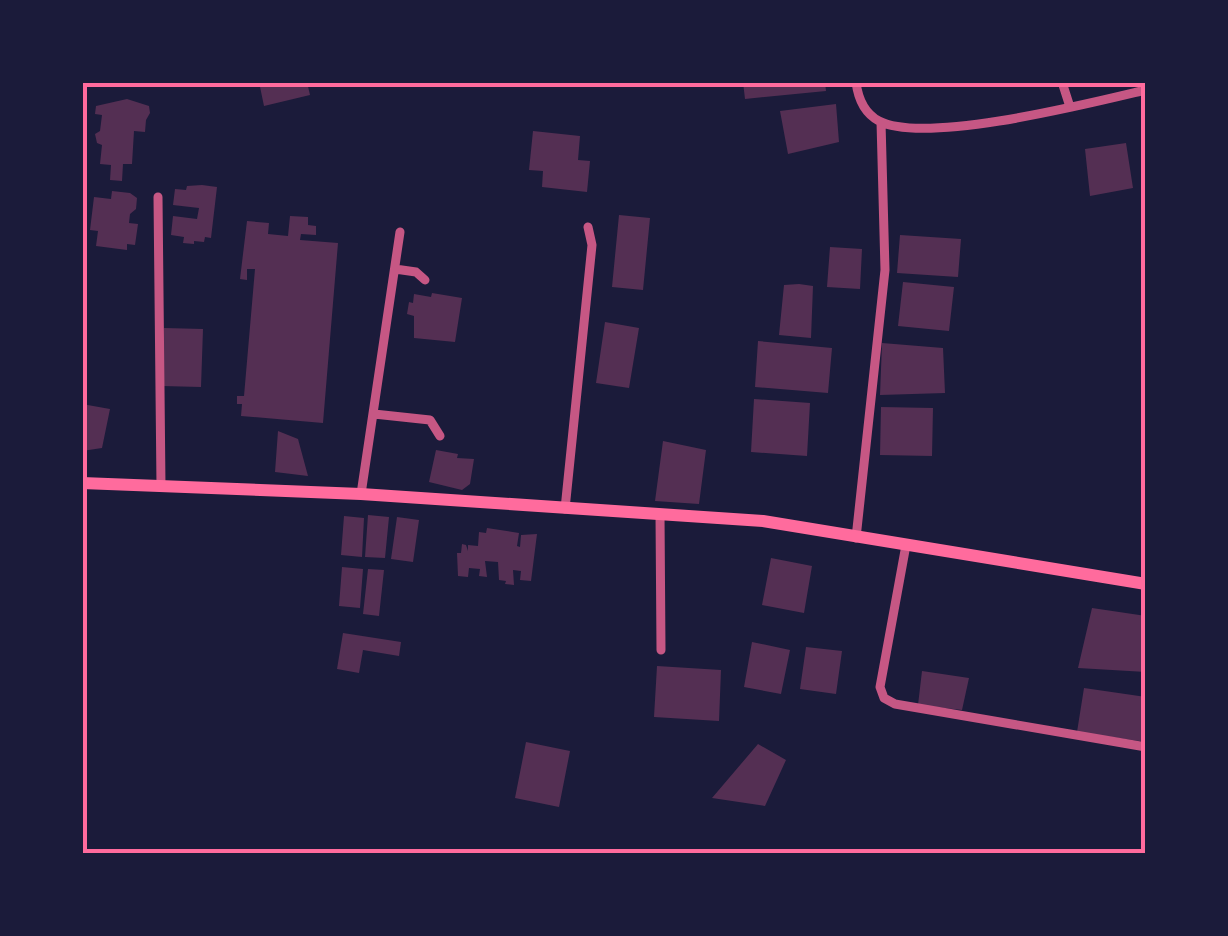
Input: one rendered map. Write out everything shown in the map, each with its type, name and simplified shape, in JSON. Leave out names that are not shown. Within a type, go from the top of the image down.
[{"type":"main road","points":[[82,483],[361,494],[762,520],[1146,584]]},
{"type":"street","points":[[856,82],[866,111],[880,122],[933,130],[1070,108],[1146,90]]},
{"type":"street","points":[[1062,82],[1070,108]]},
{"type":"street","points":[[856,538],[885,270],[880,122]]},
{"type":"street","points":[[158,197],[161,486]]},
{"type":"street","points":[[564,509],[592,244],[588,226]]},
{"type":"street","points":[[361,494],[400,232]]},
{"type":"street","points":[[395,268],[416,272],[425,280]]},
{"type":"street","points":[[374,414],[430,420],[440,436]]},
{"type":"street","points":[[660,514],[661,650]]},
{"type":"street","points":[[906,545],[880,687],[884,698],[896,704],[1146,747]]},
{"type":"building","points":[[259,82],[307,82],[310,95],[264,106]]},
{"type":"building","points":[[743,82],[825,82],[826,91],[745,99]]},
{"type":"building","points":[[127,99],[149,106],[150,113],[145,132],[134,131],[132,164],[123,164],[122,181],[110,180],[111,165],[100,164],[102,145],[97,143],[95,134],[100,131],[102,115],[95,114],[96,106]]},
{"type":"building","points":[[836,104],[839,142],[788,154],[780,111]]},
{"type":"building","points":[[533,131],[580,136],[578,160],[590,161],[587,192],[542,187],[543,171],[529,170]]},
{"type":"building","points":[[1126,143],[1133,188],[1090,196],[1085,149]]},
{"type":"building","points":[[217,187],[211,238],[183,243],[184,237],[171,235],[173,216],[197,219],[199,208],[173,205],[175,189]]},
{"type":"building","points":[[112,191],[137,198],[129,223],[138,224],[135,245],[127,244],[127,250],[96,246],[98,231],[90,230],[94,197],[111,199]]},
{"type":"building","points":[[619,215],[650,218],[643,290],[612,287]]},
{"type":"building","points":[[290,216],[308,217],[308,225],[316,226],[316,235],[301,234],[300,240],[338,243],[323,423],[241,416],[242,404],[237,404],[237,396],[244,396],[255,269],[247,269],[247,280],[240,279],[247,221],[269,223],[268,234],[288,236]]},
{"type":"building","points":[[900,235],[961,239],[958,277],[897,273]]},
{"type":"building","points":[[830,247],[862,249],[860,289],[827,287]]},
{"type":"building","points":[[903,282],[954,287],[949,331],[898,326]]},
{"type":"building","points":[[784,285],[813,286],[811,338],[779,335]]},
{"type":"building","points":[[432,293],[462,298],[455,342],[414,338],[414,316],[407,314],[409,302],[413,303],[414,294],[431,297]]},
{"type":"building","points":[[605,322],[639,328],[629,388],[596,383]]},
{"type":"building","points":[[164,328],[203,329],[201,387],[162,386]]},
{"type":"building","points":[[758,341],[832,348],[828,393],[755,387]]},
{"type":"building","points":[[882,343],[943,348],[945,393],[880,395]]},
{"type":"building","points":[[754,399],[810,403],[807,456],[751,452]]},
{"type":"building","points":[[82,404],[110,409],[102,448],[82,451]]},
{"type":"building","points":[[881,407],[933,408],[932,456],[880,455]]},
{"type":"building","points":[[278,431],[298,439],[308,476],[275,472]]},
{"type":"building","points":[[663,441],[706,450],[699,504],[655,501]]},
{"type":"building","points":[[436,450],[474,459],[470,484],[462,490],[429,482]]},
{"type":"building","points":[[368,515],[389,517],[385,558],[365,557]]},
{"type":"building","points":[[344,516],[364,518],[362,557],[341,555]]},
{"type":"building","points":[[397,517],[419,520],[413,562],[391,559]]},
{"type":"building","points":[[487,528],[519,533],[520,547],[521,535],[537,534],[531,581],[520,580],[521,571],[513,570],[514,585],[505,584],[506,581],[499,580],[498,562],[485,561],[487,577],[479,576],[480,569],[469,568],[468,577],[458,576],[457,553],[461,553],[462,544],[468,551],[468,545],[478,546],[479,532],[486,533]]},
{"type":"building","points":[[771,558],[812,566],[804,613],[762,605]]},
{"type":"building","points":[[342,567],[363,569],[360,608],[339,606]]},
{"type":"building","points":[[368,569],[384,570],[379,616],[363,614]]},
{"type":"building","points":[[1092,608],[1146,616],[1146,672],[1078,668]]},
{"type":"building","points":[[343,633],[401,642],[399,656],[363,650],[359,673],[337,669]]},
{"type":"building","points":[[752,642],[790,650],[781,694],[744,687]]},
{"type":"building","points":[[806,647],[842,651],[836,694],[800,689]]},
{"type":"building","points":[[657,666],[721,670],[719,721],[654,717]]},
{"type":"building","points":[[922,671],[969,678],[962,710],[918,705]]},
{"type":"building","points":[[1084,688],[1146,697],[1146,742],[1077,732]]},
{"type":"building","points":[[526,742],[570,751],[559,807],[515,798]]},
{"type":"building","points":[[758,744],[786,760],[765,806],[712,798]]}]
